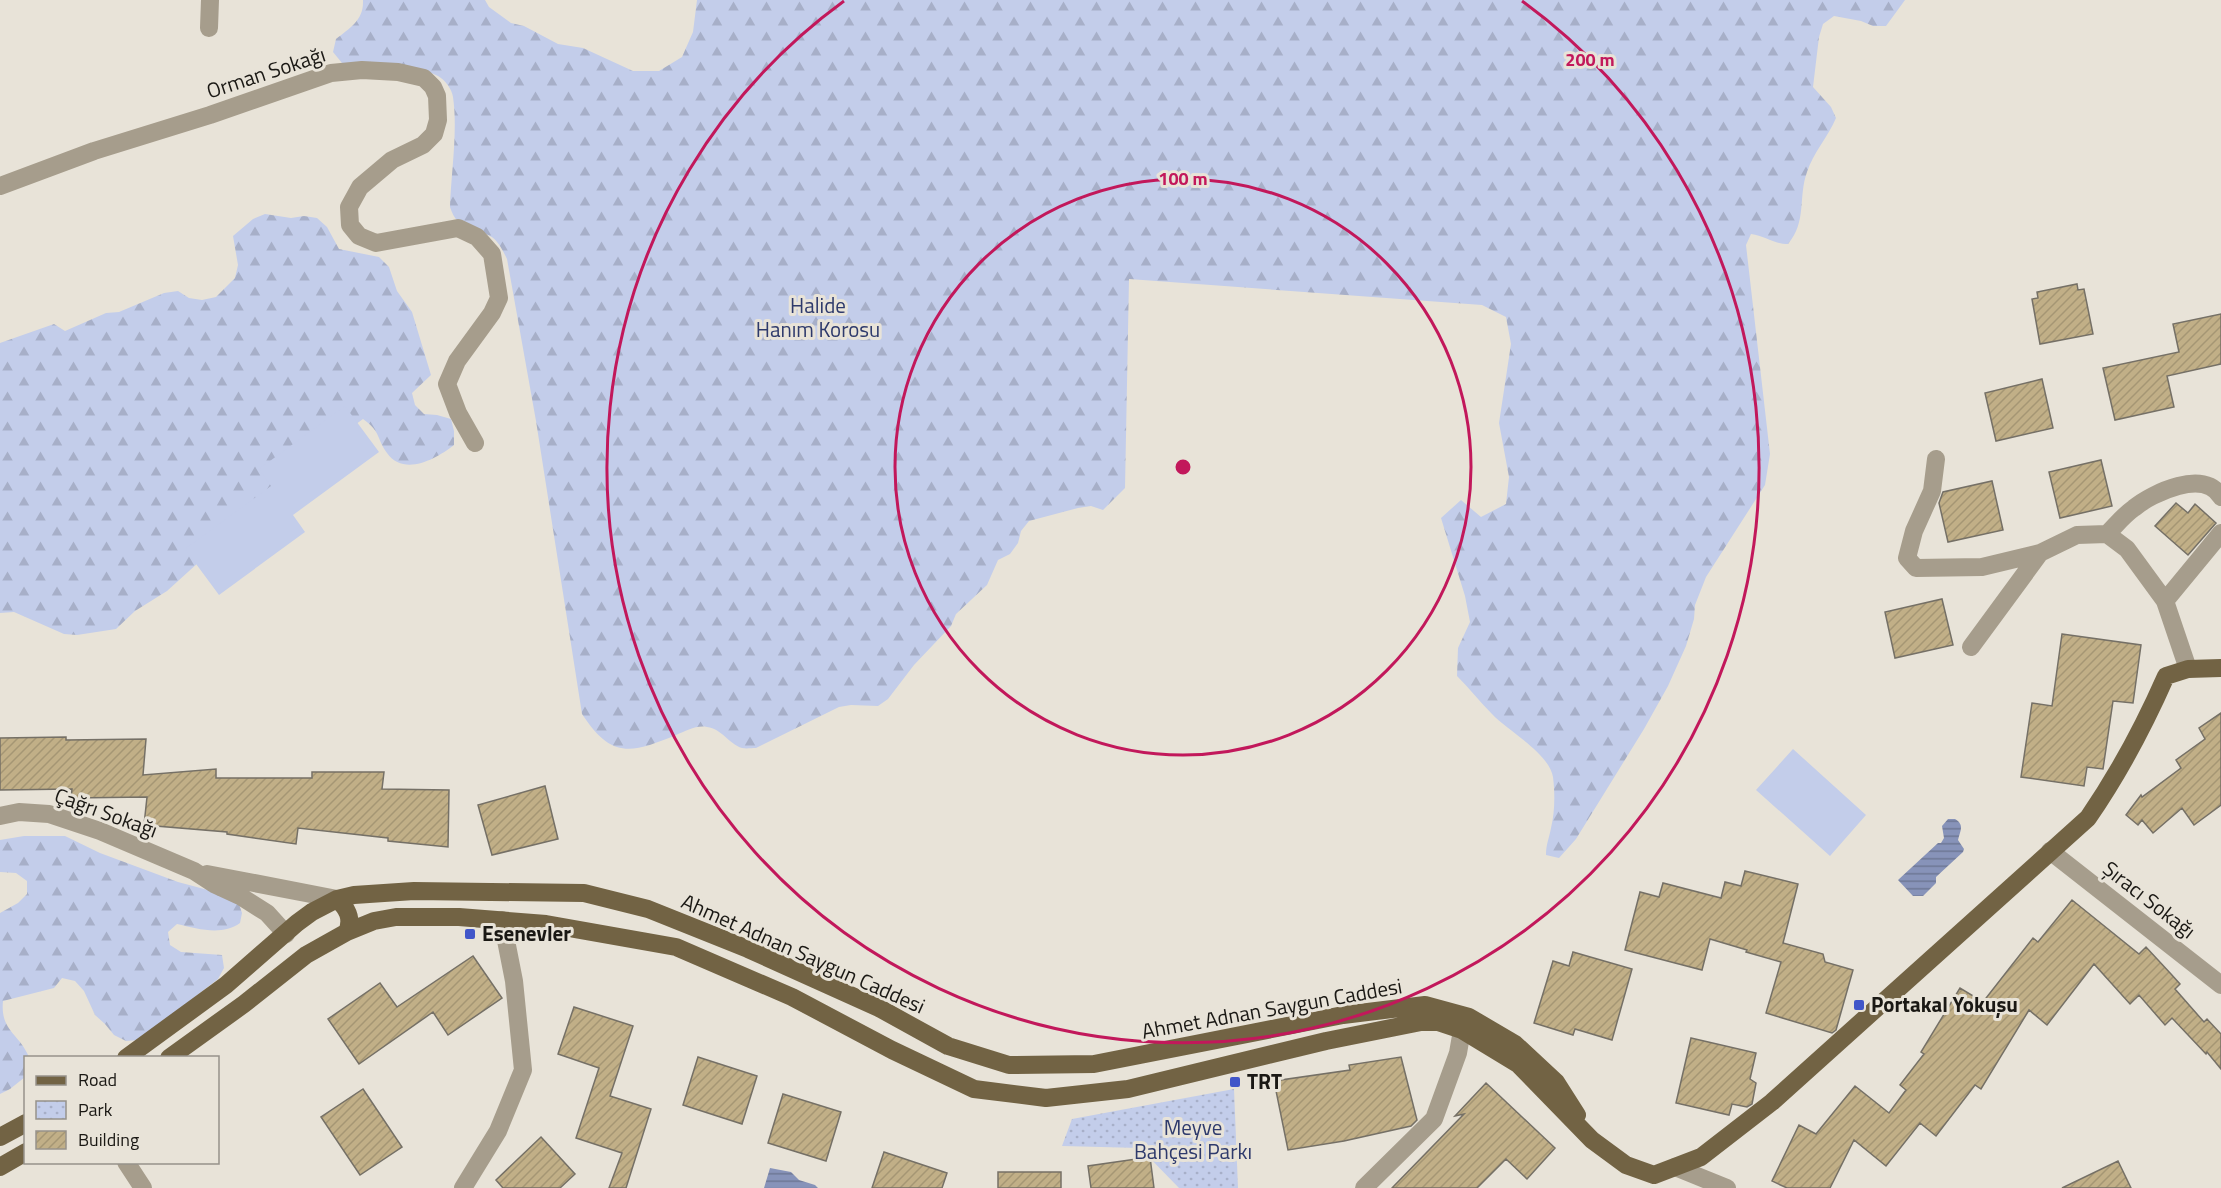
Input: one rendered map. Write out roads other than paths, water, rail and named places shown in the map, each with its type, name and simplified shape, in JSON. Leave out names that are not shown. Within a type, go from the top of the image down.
[{"type":"main road","points":[[1592,1140],[1651,1181],[1675,1167],[1701,1157],[1772,1102],[2088,818],[2110,785],[2144,725],[2166,676],[2188,669],[2221,668]]},
{"type":"main road","name":"Ahmet Adnan Saygun Caddesi","points":[[129,1056],[226,986],[312,912],[337,899],[354,895],[414,891],[584,893],[648,909],[748,948],[879,1008],[948,1046],[1009,1065],[1094,1064],[1343,1015],[1425,1005],[1469,1017],[1515,1044],[1556,1082],[1592,1140]]},
{"type":"main road","points":[[337,899],[346,907],[349,915],[350,925],[347,932]]},
{"type":"main road","name":"Ahmet Adnan Saygun Caddesi","points":[[172,1056],[306,956],[347,932],[374,921],[396,917],[459,916],[546,924],[676,947],[792,997],[892,1050],[974,1089],[1046,1098],[1128,1089],[1326,1041],[1421,1022],[1438,1022],[1462,1030],[1518,1064],[1592,1140]]},
{"type":"main road","points":[[286,934],[297,952],[306,956]]},
{"type":"main road","points":[[0,1137],[24,1124]]},
{"type":"main road","points":[[0,1167],[24,1153]]},
{"type":"street","points":[[208,28],[210,0]]},
{"type":"street","name":"Orman Sokağı","points":[[0,186],[94,151],[210,115],[331,73],[362,70],[398,72],[424,78],[433,87],[437,96],[438,120],[434,134],[423,145],[392,160],[360,187],[349,207],[350,225],[359,236],[376,243],[458,228],[477,237],[492,254],[499,298],[492,312],[457,361],[447,384],[458,413],[475,443]]},
{"type":"street","points":[[1936,459],[1932,490],[1914,531],[1907,558],[1916,568],[1982,567],[2040,553],[2077,535],[2107,534],[2127,549],[2165,601],[2188,669]]},
{"type":"street","points":[[2107,534],[2134,508],[2155,494],[2180,485],[2204,483],[2218,492],[2221,497]]},
{"type":"street","points":[[2165,601],[2221,533]]},
{"type":"street","points":[[1971,647],[2040,553]]},
{"type":"street","name":"Çağrı Sokağı","points":[[0,816],[19,812],[49,814],[70,820],[194,871],[257,906],[267,913],[286,934]]},
{"type":"street","name":"Şıracı Sokağı","points":[[2050,851],[2221,985]]},
{"type":"street","name":"Çağrı Sokağı","points":[[194,871],[337,899]]},
{"type":"street","points":[[463,1188],[498,1131],[523,1070],[514,981],[502,920]]},
{"type":"street","points":[[1364,1188],[1434,1119],[1458,1053],[1462,1030]]},
{"type":"street","points":[[127,1164],[143,1188]]},
{"type":"street","points":[[1675,1167],[1727,1188]]},
{"type":"place","name":"Esenevler","points":[[470,934]]},
{"type":"place","name":"Portakal Yokuşu","points":[[1859,1005]]},
{"type":"place","name":"TRT","points":[[1235,1082]]},
{"type":"park label","name":"Halide Hanım Korosu","points":[[818,318]]},
{"type":"park label","name":"Meyve Bahçesi Parkı","points":[[1193,1140]]}]
